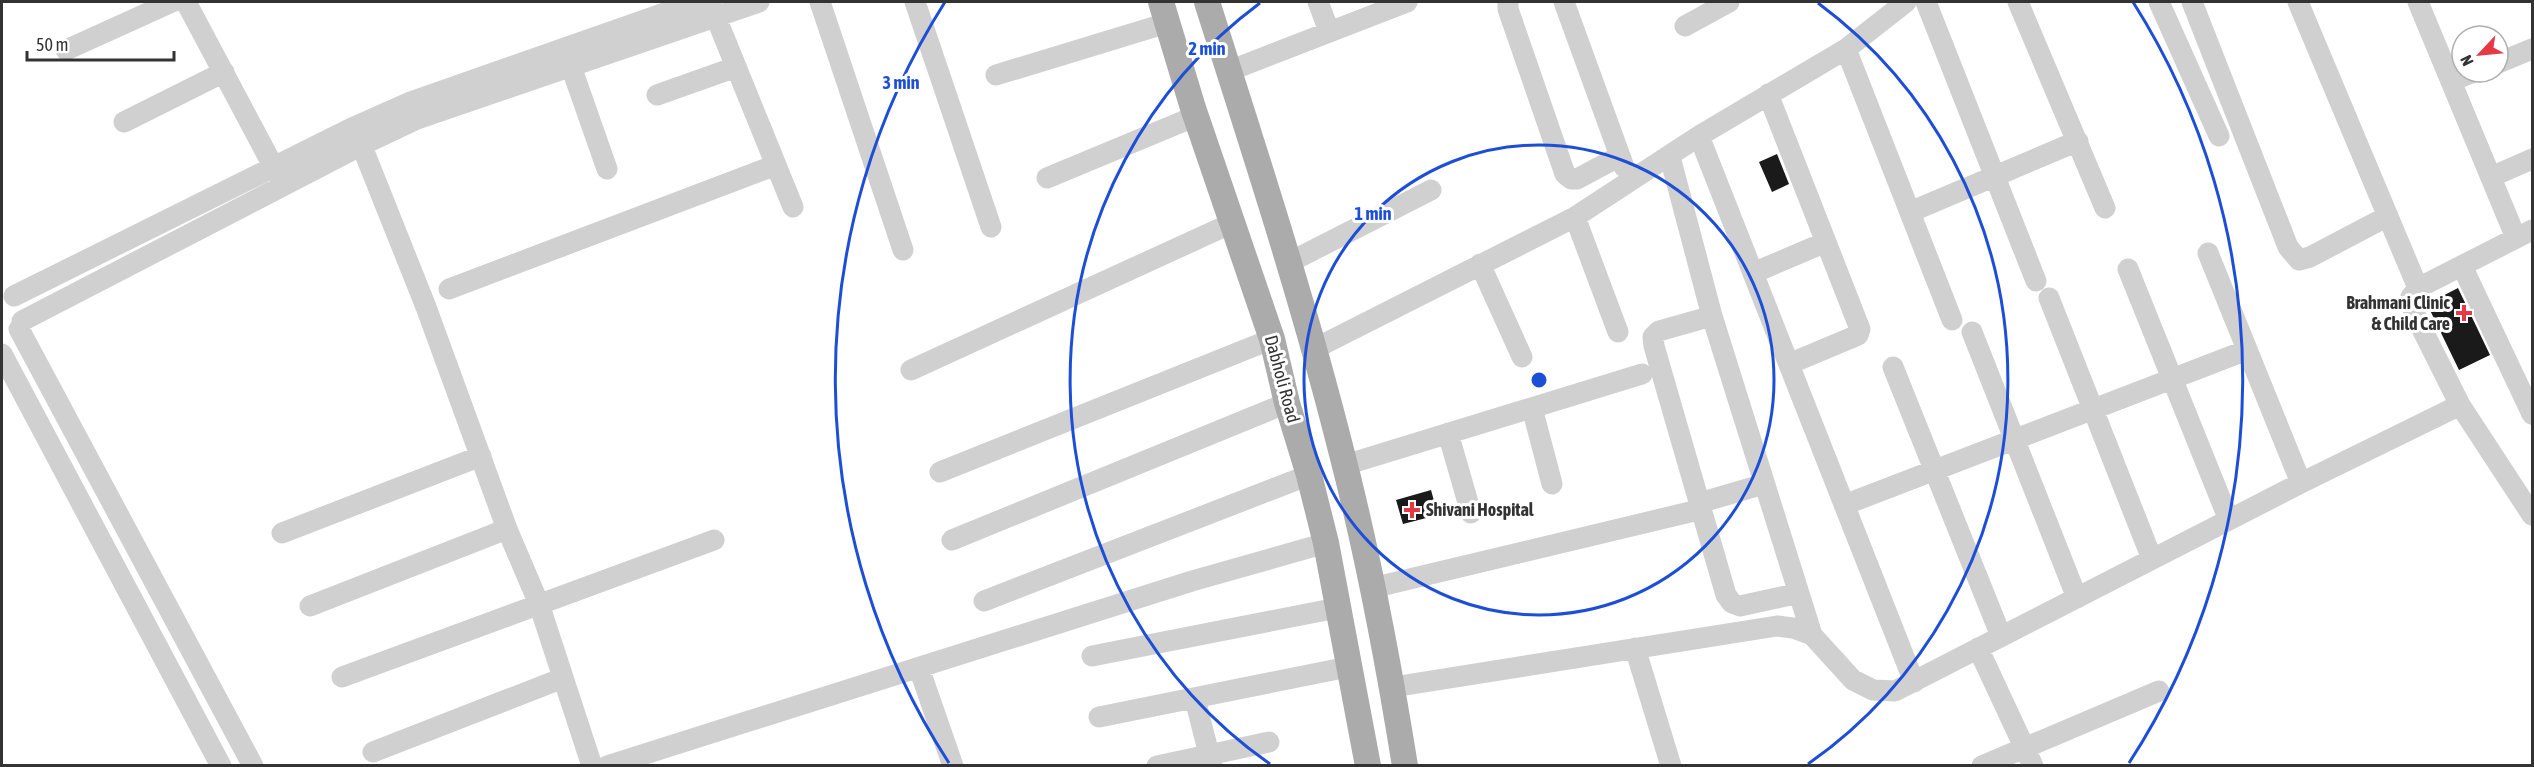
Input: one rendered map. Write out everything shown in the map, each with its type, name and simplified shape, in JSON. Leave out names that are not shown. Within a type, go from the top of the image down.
[{"type":"main road","points":[[1207,2],[1314,350],[1345,465],[1393,687],[1406,765]]},
{"type":"main road","name":"Dabholi Road","points":[[1164,12],[1196,116],[1272,339],[1287,403],[1326,543],[1368,765]]},
{"type":"street","points":[[66,50],[172,2]]},
{"type":"street","points":[[186,2],[284,186]]},
{"type":"street","points":[[568,58],[661,7],[696,2]]},
{"type":"street","points":[[253,765],[21,325],[22,311],[8,293],[117,245],[273,167],[358,136],[417,119],[469,92],[568,58],[672,33],[713,10],[759,2]]},
{"type":"street","points":[[820,2],[903,250]]},
{"type":"street","points":[[915,2],[991,227]]},
{"type":"street","points":[[1318,2],[1329,31]]},
{"type":"street","points":[[1508,2],[1508,9],[1565,174],[1571,179],[1577,179],[1620,156]]},
{"type":"street","points":[[1564,2],[1630,182]]},
{"type":"street","points":[[1685,26],[1730,2]]},
{"type":"street","points":[[1314,350],[1575,217],[1768,93],[1846,49],[1906,2]]},
{"type":"street","points":[[1926,2],[2036,281]]},
{"type":"street","points":[[2018,2],[2105,208]]},
{"type":"street","points":[[2159,2],[2219,136]]},
{"type":"street","points":[[2192,2],[2288,247],[2299,260],[2310,257],[2388,216]]},
{"type":"street","points":[[2298,2],[2418,288]]},
{"type":"street","points":[[2418,2],[2450,79]]},
{"type":"street","points":[[1229,71],[1400,3]]},
{"type":"street","points":[[661,7],[672,33]]},
{"type":"street","points":[[713,10],[793,207]]},
{"type":"street","points":[[996,75],[1164,12]]},
{"type":"street","points":[[1846,49],[1952,320]]},
{"type":"street","points":[[2510,58],[2532,49]]},
{"type":"street","points":[[568,58],[607,169]]},
{"type":"street","points":[[657,96],[736,67]]},
{"type":"street","points":[[124,122],[224,72]]},
{"type":"street","points":[[2452,84],[2491,177],[2524,234],[2418,288],[2411,297],[2414,313],[2460,405],[2532,515]]},
{"type":"street","points":[[1768,93],[1860,329],[1858,335],[1789,364]]},
{"type":"street","points":[[1047,178],[1196,116]]},
{"type":"street","points":[[2,341],[13,336],[21,325],[284,186],[358,136]]},
{"type":"street","points":[[358,136],[426,307],[507,529],[538,604],[592,765]]},
{"type":"street","points":[[1699,136],[1914,682]]},
{"type":"street","points":[[1910,212],[2078,141]]},
{"type":"street","points":[[1670,157],[1712,316],[1812,635],[1853,680],[1873,690],[1895,691],[1914,682],[2301,483],[2460,405]]},
{"type":"street","points":[[2491,177],[2532,159]]},
{"type":"street","points":[[449,289],[776,165]]},
{"type":"street","points":[[1288,263],[1431,190]]},
{"type":"street","points":[[1575,217],[1618,332]]},
{"type":"street","points":[[911,370],[1232,223]]},
{"type":"street","points":[[159,224],[169,245]]},
{"type":"street","points":[[1753,273],[1826,242]]},
{"type":"street","points":[[117,245],[127,267]]},
{"type":"street","points":[[2208,253],[2301,483]]},
{"type":"street","points":[[1480,264],[1522,357]]},
{"type":"street","points":[[2462,266],[2532,414]]},
{"type":"street","points":[[2128,269],[2229,520]]},
{"type":"street","points":[[2049,298],[2152,559]]},
{"type":"street","points":[[1712,316],[1659,331],[1653,337],[1694,507],[1726,595],[1732,603],[1740,606],[1799,593]]},
{"type":"street","points":[[1972,332],[2077,598]]},
{"type":"street","points":[[940,472],[1272,339]]},
{"type":"street","points":[[1844,505],[2247,350]]},
{"type":"street","points":[[2,354],[221,765]]},
{"type":"street","points":[[1893,367],[2001,636]]},
{"type":"street","points":[[1345,465],[1642,374]]},
{"type":"street","points":[[952,540],[1287,403]]},
{"type":"street","points":[[1532,408],[1552,484]]},
{"type":"street","points":[[1448,433],[1471,513]]},
{"type":"street","points":[[282,533],[481,456]]},
{"type":"street","points":[[984,601],[1309,476]]},
{"type":"street","points":[[1372,588],[1694,507],[1764,484]]},
{"type":"street","points":[[310,606],[507,529]]},
{"type":"street","points":[[342,677],[714,540]]},
{"type":"street","points":[[608,765],[1192,581],[1326,543]]},
{"type":"street","points":[[1092,656],[1337,608]]},
{"type":"street","points":[[1393,687],[1777,626],[1793,628],[1812,635]]},
{"type":"street","points":[[1635,648],[1671,765]]},
{"type":"street","points":[[1978,648],[2029,756]]},
{"type":"street","points":[[1100,717],[1348,667]]},
{"type":"street","points":[[919,668],[953,765]]},
{"type":"street","points":[[373,752],[562,678]]},
{"type":"street","points":[[1982,765],[2029,756],[2159,691]]},
{"type":"street","points":[[1195,699],[1211,760]]},
{"type":"street","points":[[1157,765],[1211,760],[1269,742]]},
{"type":"building","points":[[1777,154],[1789,184],[1772,192],[1759,162]]},
{"type":"building","points":[[2458,288],[2490,355],[2459,370],[2427,304]]},
{"type":"building","points":[[1431,490],[1438,515],[1403,524],[1396,500]]},
{"type":"place","name":"Brahmani Clinic & Child Care","points":[[2464,313]]},
{"type":"place","name":"Shivani Hospital","points":[[1412,510]]}]
